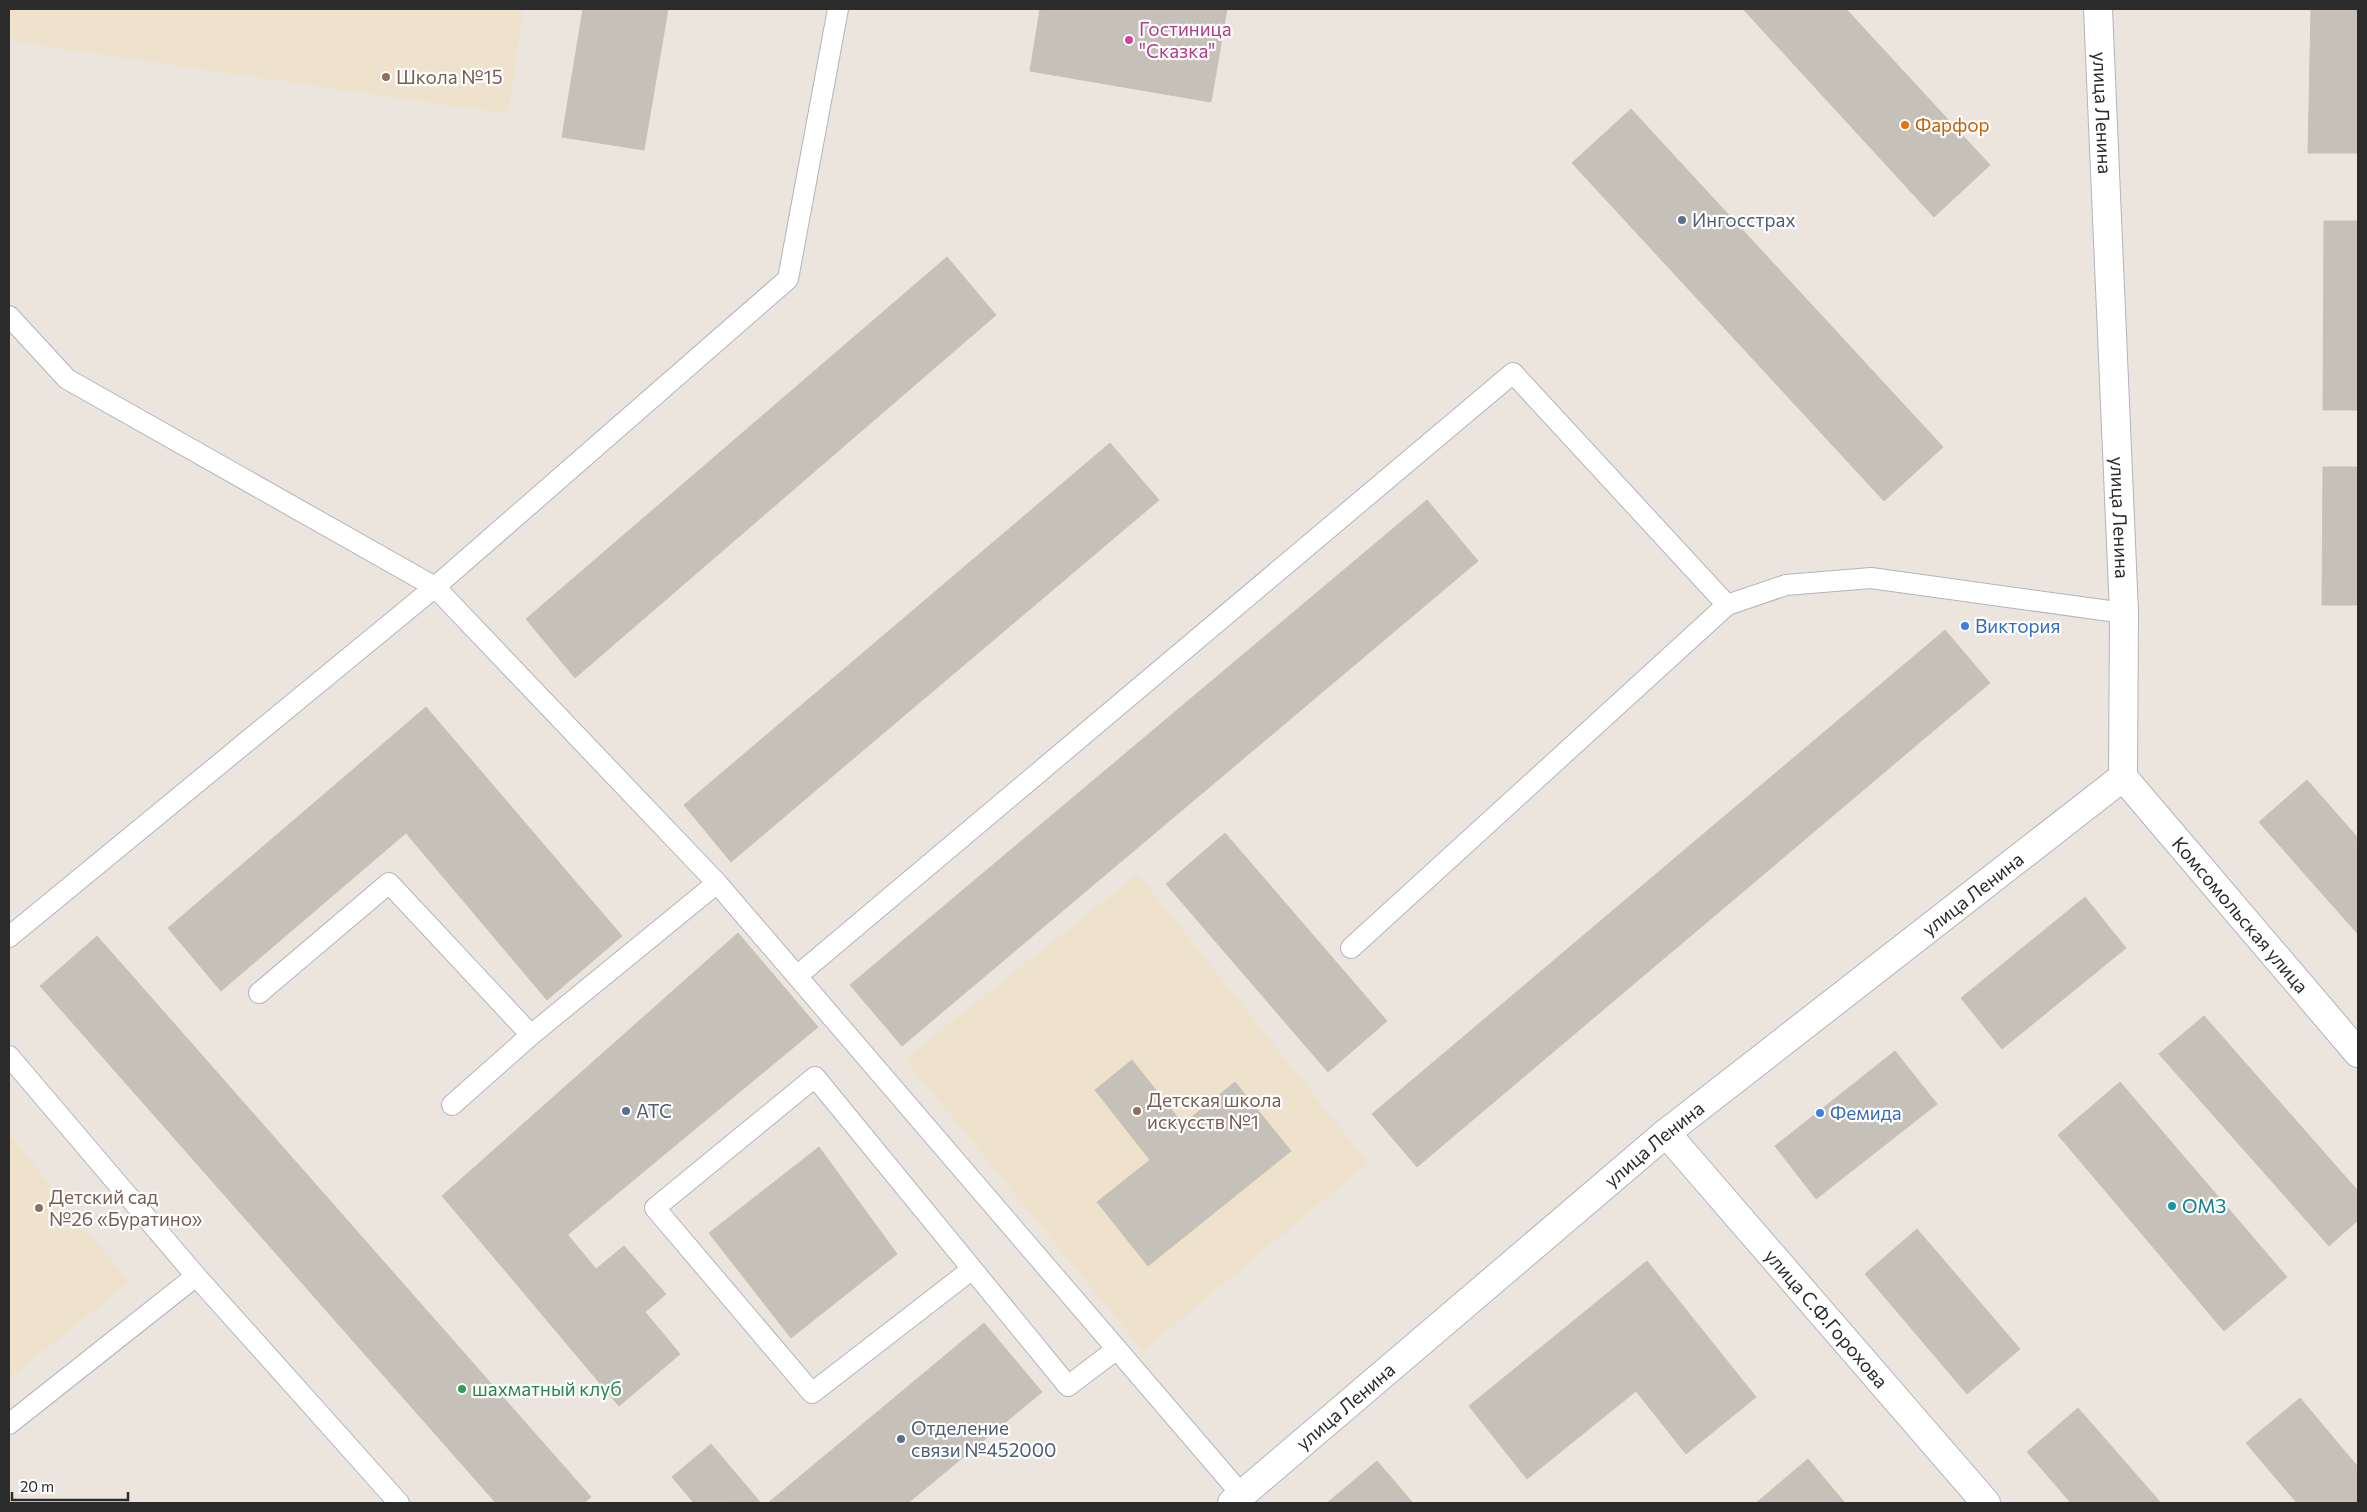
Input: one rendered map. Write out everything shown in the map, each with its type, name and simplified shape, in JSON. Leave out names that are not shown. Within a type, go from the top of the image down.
[{"type":"main road","name":"улица Ленина","points":[[1237,1499],[1666,1133],[2123,777],[2124,613],[2098,9]]},
{"type":"main road","name":"Комсомольская улица","points":[[2123,777],[2358,1053]]},
{"type":"main road","name":"улица С.Ф.Горохова","points":[[1666,1133],[1986,1503]]},
{"type":"lane","points":[[9,938],[435,587],[788,279],[838,9]]},
{"type":"lane","points":[[9,316],[68,379],[435,587],[717,883],[1117,1349],[1237,1499]]},
{"type":"lane","points":[[797,976],[1513,373],[1726,605]]},
{"type":"lane","points":[[1351,948],[1726,605],[1786,585],[1871,578],[2124,613]]},
{"type":"lane","points":[[259,993],[389,883],[531,1035]]},
{"type":"lane","points":[[452,1105],[531,1035],[717,883]]},
{"type":"lane","points":[[9,1056],[196,1276],[399,1503]]},
{"type":"lane","points":[[971,1270],[812,1394],[655,1208],[815,1077],[971,1270],[1068,1386],[1117,1349]]},
{"type":"lane","points":[[9,1424],[196,1276]]},
{"type":"shaded area","name":"Школа №15","points":[[9,9],[523,9],[508,114],[9,41]]},
{"type":"shaded area","name":"Детская школа искусств №1","points":[[1138,874],[1368,1163],[1143,1351],[905,1059]]},
{"type":"shaded area","name":"Детский сад №26 «Буратино»","points":[[9,1134],[129,1282],[9,1379]]},
{"type":"building","points":[[583,9],[668,9],[644,150],[562,137]]},
{"type":"building","name":"Гостиница \"Сказка\"","points":[[1040,9],[1227,9],[1211,102],[1030,71]]},
{"type":"building","points":[[1743,9],[1846,9],[1990,165],[1934,217]]},
{"type":"building","points":[[2311,9],[2358,9],[2358,153],[2308,153]]},
{"type":"building","points":[[1631,109],[1943,447],[1884,501],[1572,163]]},
{"type":"building","points":[[2324,221],[2358,221],[2358,410],[2323,410]]},
{"type":"building","points":[[947,257],[996,315],[575,678],[526,619]]},
{"type":"building","points":[[1110,443],[1159,500],[731,862],[684,805]]},
{"type":"building","points":[[2323,467],[2358,467],[2358,605],[2322,605]]},
{"type":"building","points":[[1427,500],[1478,561],[902,1046],[850,985]]},
{"type":"building","points":[[1945,630],[1990,683],[1417,1167],[1372,1114]]},
{"type":"building","points":[[426,707],[622,936],[547,1000],[406,833],[221,991],[168,928]]},
{"type":"building","points":[[2307,780],[2358,838],[2310,880],[2259,822]]},
{"type":"building","points":[[1225,833],[1387,1021],[1328,1072],[1166,884]]},
{"type":"building","points":[[2358,839],[2358,931],[2357,933],[2310,880]]},
{"type":"building","points":[[2085,897],[2126,948],[2002,1049],[1961,998]]},
{"type":"building","name":"АТС","points":[[738,933],[818,1027],[513,1280],[442,1196]]},
{"type":"building","points":[[97,936],[591,1497],[584,1503],[496,1503],[40,986]]},
{"type":"building","points":[[2204,1016],[2358,1191],[2358,1220],[2329,1246],[2159,1054]]},
{"type":"building","points":[[1895,1051],[1937,1104],[1816,1199],[1775,1146]]},
{"type":"building","points":[[1132,1060],[1183,1124],[1235,1082],[1291,1151],[1148,1266],[1097,1202],[1150,1160],[1095,1090]]},
{"type":"building","name":"ОМЗ","points":[[2120,1082],[2287,1277],[2224,1331],[2058,1135]]},
{"type":"building","points":[[819,1147],[897,1254],[791,1338],[709,1233]]},
{"type":"building","points":[[1917,1229],[2020,1349],[1967,1394],[1865,1274]]},
{"type":"building","points":[[567,1234],[596,1269],[624,1246],[666,1294],[645,1312],[680,1354],[619,1406],[513,1280]]},
{"type":"building","points":[[1647,1261],[1756,1397],[1686,1454],[1636,1391],[1527,1479],[1469,1406]]},
{"type":"building","points":[[984,1323],[1042,1392],[908,1503],[768,1503]]},
{"type":"building","points":[[2300,1398],[2358,1467],[2358,1503],[2297,1503],[2246,1443]]},
{"type":"building","points":[[2078,1408],[2161,1503],[2071,1503],[2027,1452]]},
{"type":"building","points":[[711,1444],[760,1502],[694,1503],[672,1477]]},
{"type":"building","points":[[1808,1459],[1845,1503],[1756,1503]]},
{"type":"building","points":[[1377,1461],[1413,1503],[1327,1503]]},
{"type":"place","name":"Гостиница \"Сказка\"","points":[[1129,40]]},
{"type":"place","name":"Школа №15","points":[[386,77]]},
{"type":"place","name":"Фарфор","points":[[1905,125]]},
{"type":"place","name":"Ингосстрах","points":[[1682,220]]},
{"type":"place","name":"Виктория","points":[[1965,626]]},
{"type":"place","name":"АТС","points":[[626,1111]]},
{"type":"place","name":"Детская школа искусств №1","points":[[1137,1111]]},
{"type":"place","name":"Фемида","points":[[1820,1113]]},
{"type":"place","name":"ОМЗ","points":[[2172,1206]]},
{"type":"place","name":"Детский сад №26 «Буратино»","points":[[39,1208]]},
{"type":"place","name":"шахматный клуб","points":[[462,1389]]},
{"type":"place","name":"Отделение связи №452000","points":[[901,1439]]}]
